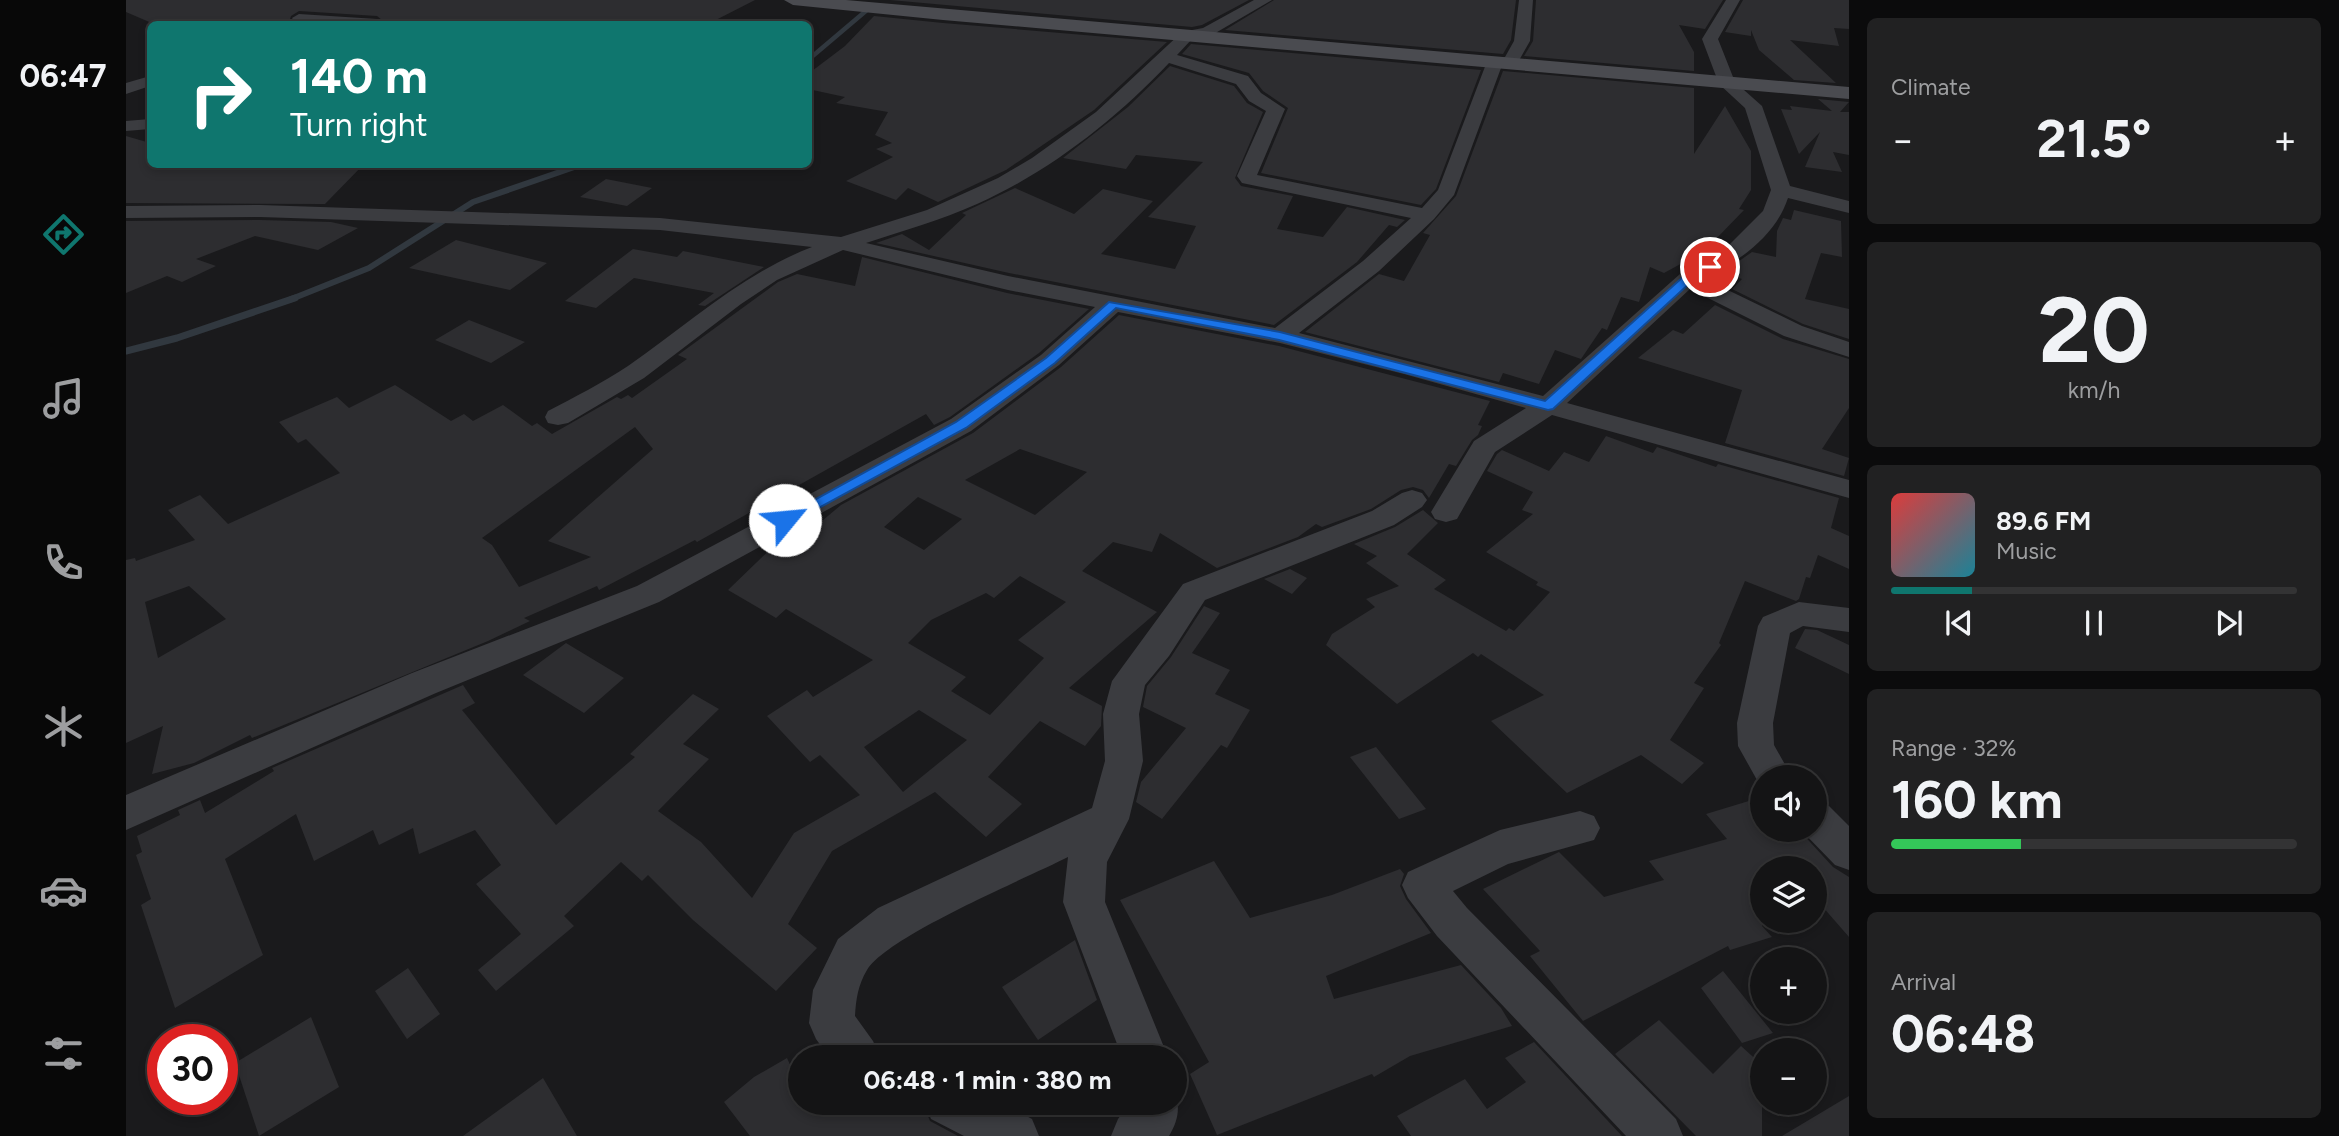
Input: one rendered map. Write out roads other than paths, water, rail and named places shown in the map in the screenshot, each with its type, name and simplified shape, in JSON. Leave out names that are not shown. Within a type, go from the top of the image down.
[{"type":"main road","points":[[793,0],[956,17],[1187,35],[1727,85],[1849,93]]},
{"type":"street","points":[[558,416],[613,387],[761,280],[839,243],[933,214],[981,195],[1036,164],[1080,136],[1187,35],[1207,32],[1265,0]]},
{"type":"street","points":[[1280,336],[1371,266],[1427,215],[1447,191],[1454,177],[1455,163],[1494,64],[1511,61],[1522,41],[1526,0]]},
{"type":"street","points":[[1139,1045],[1084,902],[1087,861],[1109,819],[1124,761],[1121,714],[1129,681],[1157,648],[1194,592],[1384,518],[1429,506],[1484,447],[1548,406],[1688,279],[1731,256],[1758,231],[1773,212],[1781,190],[1753,106],[1727,85],[1710,39],[1733,0]]},
{"type":"street","points":[[292,21],[317,7]]},
{"type":"street","points":[[1166,57],[1242,80],[1255,97],[1276,109],[1247,176],[1249,179],[1427,215]]},
{"type":"street","points":[[126,89],[147,82]]},
{"type":"street","points":[[126,126],[147,124]]},
{"type":"street","points":[[1781,190],[1849,208]]},
{"type":"street","points":[[126,212],[260,211],[705,227],[839,243],[995,280],[1280,336],[1849,489]]},
{"type":"street","points":[[1688,279],[1793,331],[1849,350]]},
{"type":"street","points":[[126,813],[425,683],[648,594],[961,425],[1050,360],[1113,304]]},
{"type":"street","points":[[1766,765],[1756,746],[1755,723],[1775,626],[1799,614],[1849,620]]},
{"type":"street","points":[[848,1045],[832,1023],[835,990],[853,953],[893,922],[1109,819]]},
{"type":"street","points":[[1580,828],[1500,849],[1423,885],[1452,922],[1659,1136]]},
{"type":"street","points":[[1827,830],[1849,852]]},
{"type":"street","points":[[974,1115],[1015,1136]]},
{"type":"waterway","points":[[812,57],[867,10]]},
{"type":"waterway","points":[[289,300],[369,268],[473,202],[571,168]]},
{"type":"waterway","points":[[126,351],[177,338],[295,298]]}]
